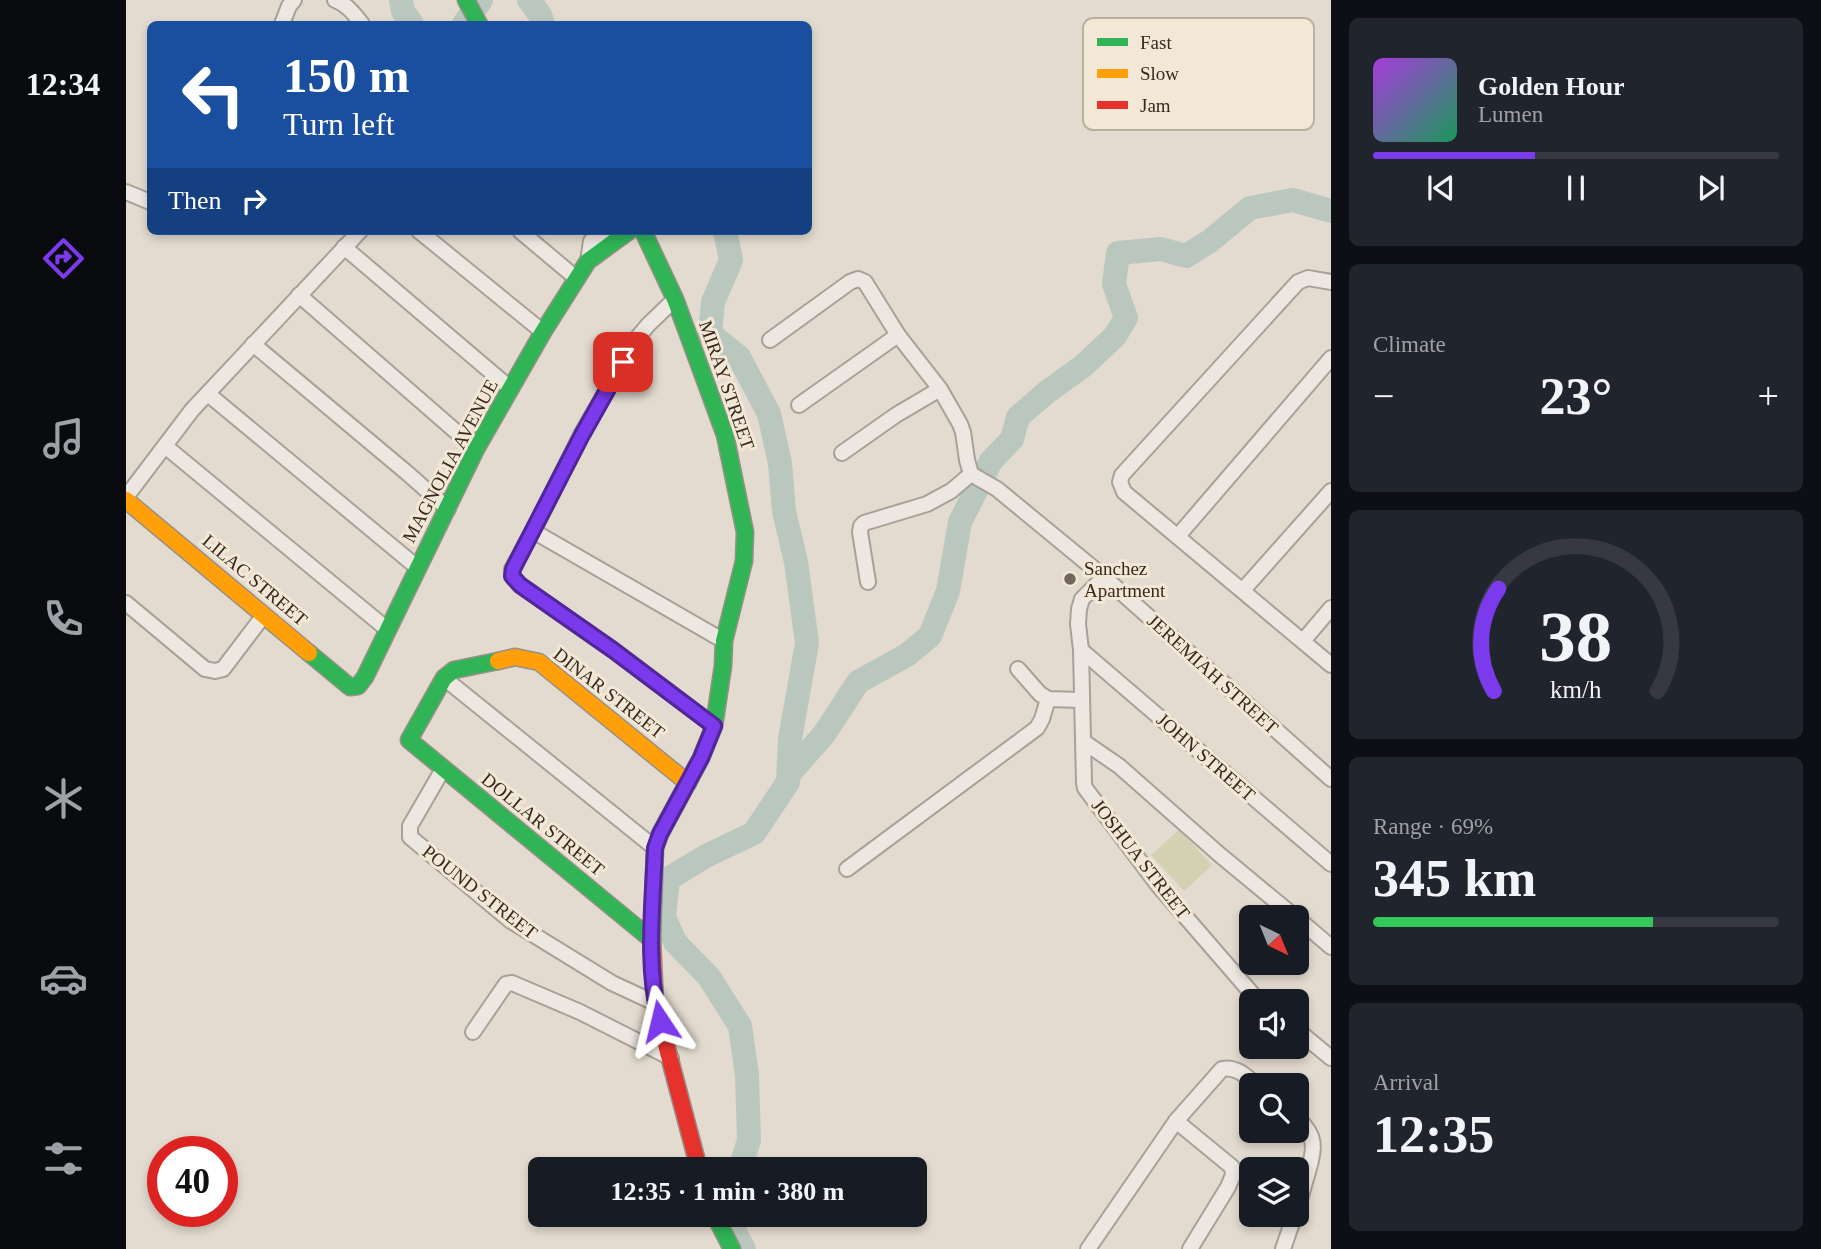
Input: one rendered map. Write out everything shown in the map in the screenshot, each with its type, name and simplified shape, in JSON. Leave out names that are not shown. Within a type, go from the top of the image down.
[{"type":"street","points":[[283,21],[294,0]]},
{"type":"street","points":[[335,0],[353,12],[360,21]]},
{"type":"street","points":[[466,1],[477,21]]},
{"type":"street","points":[[126,192],[147,201]]},
{"type":"street","points":[[126,498],[192,410],[356,235]]},
{"type":"street","points":[[424,235],[543,332]]},
{"type":"street","points":[[525,235],[576,278]]},
{"type":"street","name":"MAGNOLIA AVENUE","points":[[358,685],[365,677],[476,449],[576,278],[591,246],[619,235]]},
{"type":"street","name":"MIRAY STREET","points":[[645,235],[675,299],[725,435],[745,532],[744,561],[724,641],[714,726],[655,848]]},
{"type":"street","points":[[344,247],[511,389]]},
{"type":"street","points":[[1331,282],[1308,278],[1298,282],[1122,475],[1120,482],[1124,492],[1331,665]]},
{"type":"street","points":[[770,340],[850,282],[858,279],[865,282],[898,335],[940,389],[963,432],[967,460],[980,479],[927,504],[864,523],[860,532],[868,582]]},
{"type":"street","points":[[299,295],[476,449]]},
{"type":"street","points":[[675,299],[637,338],[582,435],[513,569],[512,576],[520,585],[714,726]]},
{"type":"street","points":[[799,405],[898,335]]},
{"type":"street","points":[[253,344],[447,509]]},
{"type":"street","points":[[1178,536],[1331,358]]},
{"type":"street","points":[[842,453],[896,415],[940,389]]},
{"type":"street","points":[[208,394],[418,568]]},
{"type":"street","points":[[165,446],[388,630]]},
{"type":"street","name":"JEREMIAH STREET","points":[[980,479],[1104,577],[1331,779]]},
{"type":"street","points":[[1243,590],[1331,491]]},
{"type":"street","name":"LILAC STREET","points":[[126,498],[350,687],[358,685]]},
{"type":"street","points":[[533,531],[724,641]]},
{"type":"street","name":"JOSHUA STREET","points":[[1104,577],[1082,599],[1078,624],[1084,783],[1158,885],[1248,989]]},
{"type":"street","points":[[126,603],[205,669],[215,671],[223,669],[264,615]]},
{"type":"street","points":[[1303,641],[1331,608]]},
{"type":"street","name":"JOHN STREET","points":[[1081,650],[1331,864]]},
{"type":"street","name":"DINAR STREET","points":[[444,678],[454,670],[515,657],[539,662],[688,783]]},
{"type":"street","points":[[1018,669],[1040,694],[1048,699],[1082,701]]},
{"type":"street","points":[[444,678],[655,848],[652,940],[655,1003],[696,1157]]},
{"type":"street","name":"DOLLAR STREET","points":[[444,678],[409,740],[652,940]]},
{"type":"street","points":[[847,869],[1037,727],[1048,699]]},
{"type":"street","points":[[1084,742],[1119,766],[1280,905]]},
{"type":"street","name":"POUND STREET","points":[[443,769],[410,825],[410,837],[511,921],[612,983],[655,1003]]},
{"type":"street","points":[[1309,929],[1331,947]]},
{"type":"street","points":[[473,1032],[506,984],[512,983],[580,1012],[671,1058]]},
{"type":"street","points":[[1309,1040],[1331,1058]]},
{"type":"street","points":[[1088,1249],[1177,1121],[1222,1069],[1230,1067],[1241,1073]]},
{"type":"street","points":[[1177,1121],[1231,1167],[1233,1175],[1190,1249]]},
{"type":"street","points":[[1309,1132],[1313,1138],[1314,1153],[1309,1169]]},
{"type":"street","points":[[721,1227],[732,1249]]},
{"type":"street","points":[[1283,1249],[1291,1227]]},
{"type":"shaded area","points":[[1179,830],[1212,865],[1184,891],[1151,855]]},
{"type":"waterway","points":[[401,0],[403,11],[410,21]]},
{"type":"waterway","points":[[466,21],[481,0]]},
{"type":"waterway","points":[[529,0],[542,21]]},
{"type":"waterway","points":[[789,774],[825,733],[858,682],[907,655],[930,636],[948,591],[960,522],[991,461],[1012,439],[1018,417],[1083,366],[1115,336],[1126,318],[1114,284],[1118,253],[1161,249],[1186,256],[1210,241],[1250,208],[1293,200],[1331,211]]},
{"type":"waterway","points":[[726,235],[731,260],[713,302],[710,334],[739,357],[769,414],[780,463],[784,511],[796,562],[807,643],[790,739],[788,782],[754,833],[706,856],[668,879],[664,917],[675,942],[709,977],[740,1026],[747,1075],[749,1140],[744,1157]]},
{"type":"waterway","points":[[734,1227],[744,1249]]},
{"type":"traffic: fast","points":[[466,0],[477,21]]},
{"type":"traffic: fast","points":[[309,653],[350,687],[358,686],[365,677],[476,449],[543,332],[588,261],[624,235]]},
{"type":"traffic: fast","points":[[645,235],[675,299],[725,435],[745,532],[744,561],[724,641],[714,726],[701,758],[655,848],[652,939]]},
{"type":"traffic: fast","points":[[498,661],[454,670],[444,678],[409,740],[652,940]]},
{"type":"traffic: fast","points":[[721,1227],[732,1249]]},
{"type":"traffic: slow","points":[[126,500],[309,653]]},
{"type":"traffic: slow","points":[[498,661],[515,657],[539,662],[688,783]]},
{"type":"traffic: jam","points":[[652,939],[655,1003],[696,1157]]},
{"type":"place","name":"Sanchez Apartment","points":[[1070,579]]},
{"type":"route","points":[[623,362],[582,435],[513,569],[512,576],[520,585],[714,726],[701,758],[655,848],[652,940],[655,1003],[660,1021]]}]
